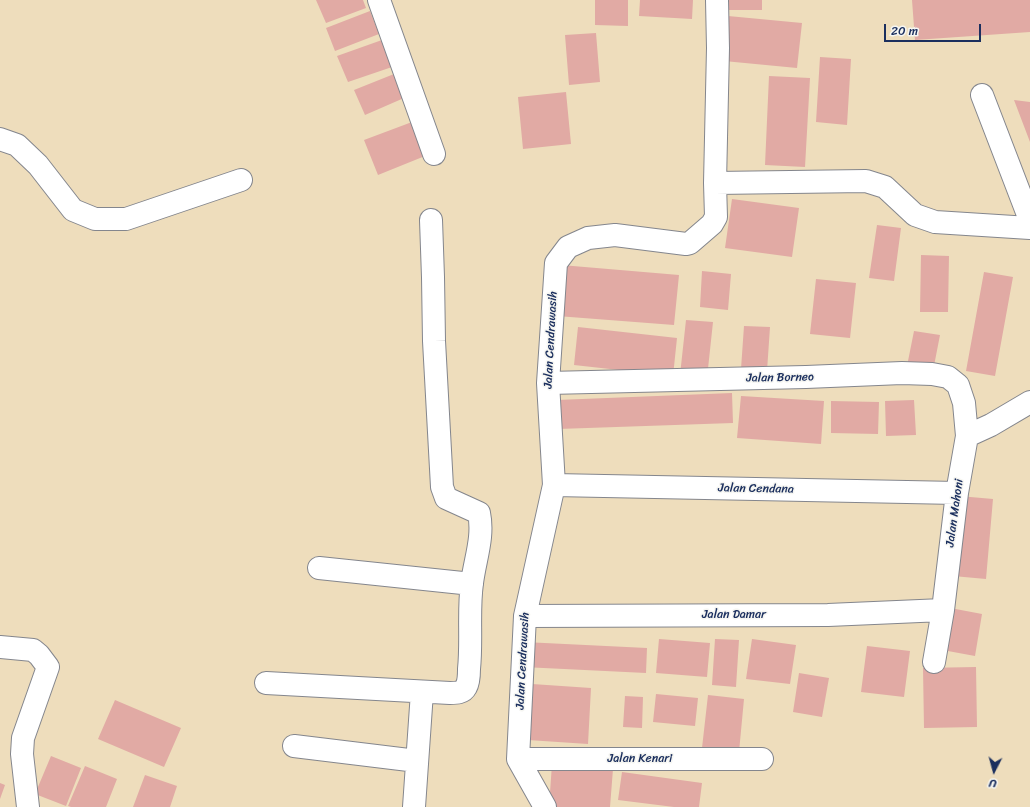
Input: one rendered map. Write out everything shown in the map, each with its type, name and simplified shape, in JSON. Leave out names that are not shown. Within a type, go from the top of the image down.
[{"type":"street","points":[[379,0],[434,154]]},
{"type":"street","name":"Jalan Cendrawasih","points":[[518,759],[525,616],[554,485],[548,382],[556,263],[568,246],[588,238],[614,235],[686,244],[712,224],[715,219],[718,48],[717,0]]},
{"type":"street","points":[[982,96],[1030,220]]},
{"type":"street","points":[[0,139],[17,145],[38,165],[74,210],[95,219],[126,219],[241,180]]},
{"type":"street","points":[[715,183],[866,181],[885,187],[915,215],[935,222],[1030,228]]},
{"type":"street","points":[[266,683],[422,692],[460,692],[466,688],[470,662],[472,584],[481,533],[481,523],[479,513],[446,498],[442,487],[434,341],[431,220]]},
{"type":"street","name":"Jalan Borneo","points":[[548,382],[806,377],[902,373],[932,374],[948,377],[958,385],[964,403],[967,436]]},
{"type":"street","points":[[967,436],[991,425],[1030,402]]},
{"type":"street","name":"Jalan Mahoni","points":[[934,662],[943,610],[957,493],[967,436]]},
{"type":"street","name":"Jalan Cendana","points":[[554,485],[957,493]]},
{"type":"street","points":[[319,568],[472,584]]},
{"type":"street","name":"Jalan Damar","points":[[525,616],[828,615],[943,610]]},
{"type":"street","points":[[0,647],[33,650],[48,667],[23,738],[22,754],[28,807]]},
{"type":"street","points":[[414,807],[422,692]]},
{"type":"street","points":[[294,746],[417,761]]},
{"type":"street","points":[[518,759],[545,807]]},
{"type":"street","name":"Jalan Kenari","points":[[518,759],[762,760]]},
{"type":"building","points":[[316,0],[363,0],[366,8],[326,23]]},
{"type":"building","points":[[595,0],[628,0],[628,26],[595,25]]},
{"type":"building","points":[[640,0],[693,0],[692,19],[639,16]]},
{"type":"building","points":[[724,0],[762,0],[762,10],[724,10]]},
{"type":"building","points":[[912,0],[1030,0],[1030,32],[915,40]]},
{"type":"building","points":[[370,11],[379,34],[335,51],[326,28]]},
{"type":"building","points":[[728,16],[802,23],[797,68],[724,61]]},
{"type":"building","points":[[596,33],[600,82],[569,85],[565,35]]},
{"type":"building","points":[[382,40],[392,67],[348,82],[337,56]]},
{"type":"building","points":[[820,57],[851,59],[847,125],[816,122]]},
{"type":"building","points":[[394,74],[404,98],[365,115],[354,90]]},
{"type":"building","points":[[769,76],[810,78],[805,167],[765,165]]},
{"type":"building","points":[[566,92],[571,144],[523,149],[518,97]]},
{"type":"building","points":[[1014,100],[1030,102],[1030,142]]},
{"type":"building","points":[[412,122],[425,156],[378,175],[364,140]]},
{"type":"building","points":[[732,199],[799,208],[792,257],[725,248]]},
{"type":"building","points":[[877,225],[901,228],[894,281],[869,278]]},
{"type":"building","points":[[921,255],[949,256],[948,312],[920,312]]},
{"type":"building","points":[[561,265],[679,275],[674,325],[557,316]]},
{"type":"building","points":[[702,271],[731,274],[728,310],[700,307]]},
{"type":"building","points":[[984,272],[1013,277],[995,376],[966,371]]},
{"type":"building","points":[[816,279],[856,283],[850,338],[810,334]]},
{"type":"building","points":[[686,320],[713,322],[707,378],[680,375]]},
{"type":"building","points":[[744,326],[770,327],[767,371],[741,369]]},
{"type":"building","points":[[578,327],[677,338],[673,376],[574,365]]},
{"type":"building","points":[[914,331],[940,335],[933,371],[907,366]]},
{"type":"building","points":[[732,393],[733,423],[558,429],[557,400]]},
{"type":"building","points":[[741,396],[824,401],[821,444],[737,438]]},
{"type":"building","points":[[914,400],[916,435],[886,436],[885,401]]},
{"type":"building","points":[[831,401],[879,402],[878,434],[831,433]]},
{"type":"building","points":[[959,496],[993,499],[986,579],[953,576]]},
{"type":"building","points":[[945,607],[982,614],[975,656],[937,649]]},
{"type":"building","points":[[659,639],[710,643],[707,677],[656,673]]},
{"type":"building","points":[[715,639],[739,640],[736,687],[712,685]]},
{"type":"building","points":[[752,639],[796,645],[790,684],[746,679]]},
{"type":"building","points":[[524,642],[647,648],[646,673],[523,667]]},
{"type":"building","points":[[867,646],[910,651],[904,697],[861,692]]},
{"type":"building","points":[[976,667],[977,727],[924,728],[923,668]]},
{"type":"building","points":[[799,673],[829,678],[822,717],[793,712]]},
{"type":"building","points":[[532,684],[591,688],[588,744],[528,740]]},
{"type":"building","points":[[656,694],[698,698],[695,726],[653,722]]},
{"type":"building","points":[[708,695],[744,699],[739,752],[702,748]]},
{"type":"building","points":[[625,696],[643,697],[642,728],[623,727]]},
{"type":"building","points":[[115,700],[181,728],[164,767],[98,739]]},
{"type":"building","points":[[51,756],[81,768],[66,806],[35,794]]},
{"type":"building","points":[[552,764],[613,769],[610,807],[549,807]]},
{"type":"building","points":[[85,766],[117,779],[106,807],[68,806]]},
{"type":"building","points":[[622,772],[702,783],[699,807],[674,807],[618,800]]},
{"type":"building","points":[[145,775],[177,786],[170,807],[133,807]]},
{"type":"building","points":[[0,783],[5,785],[0,799]]}]
